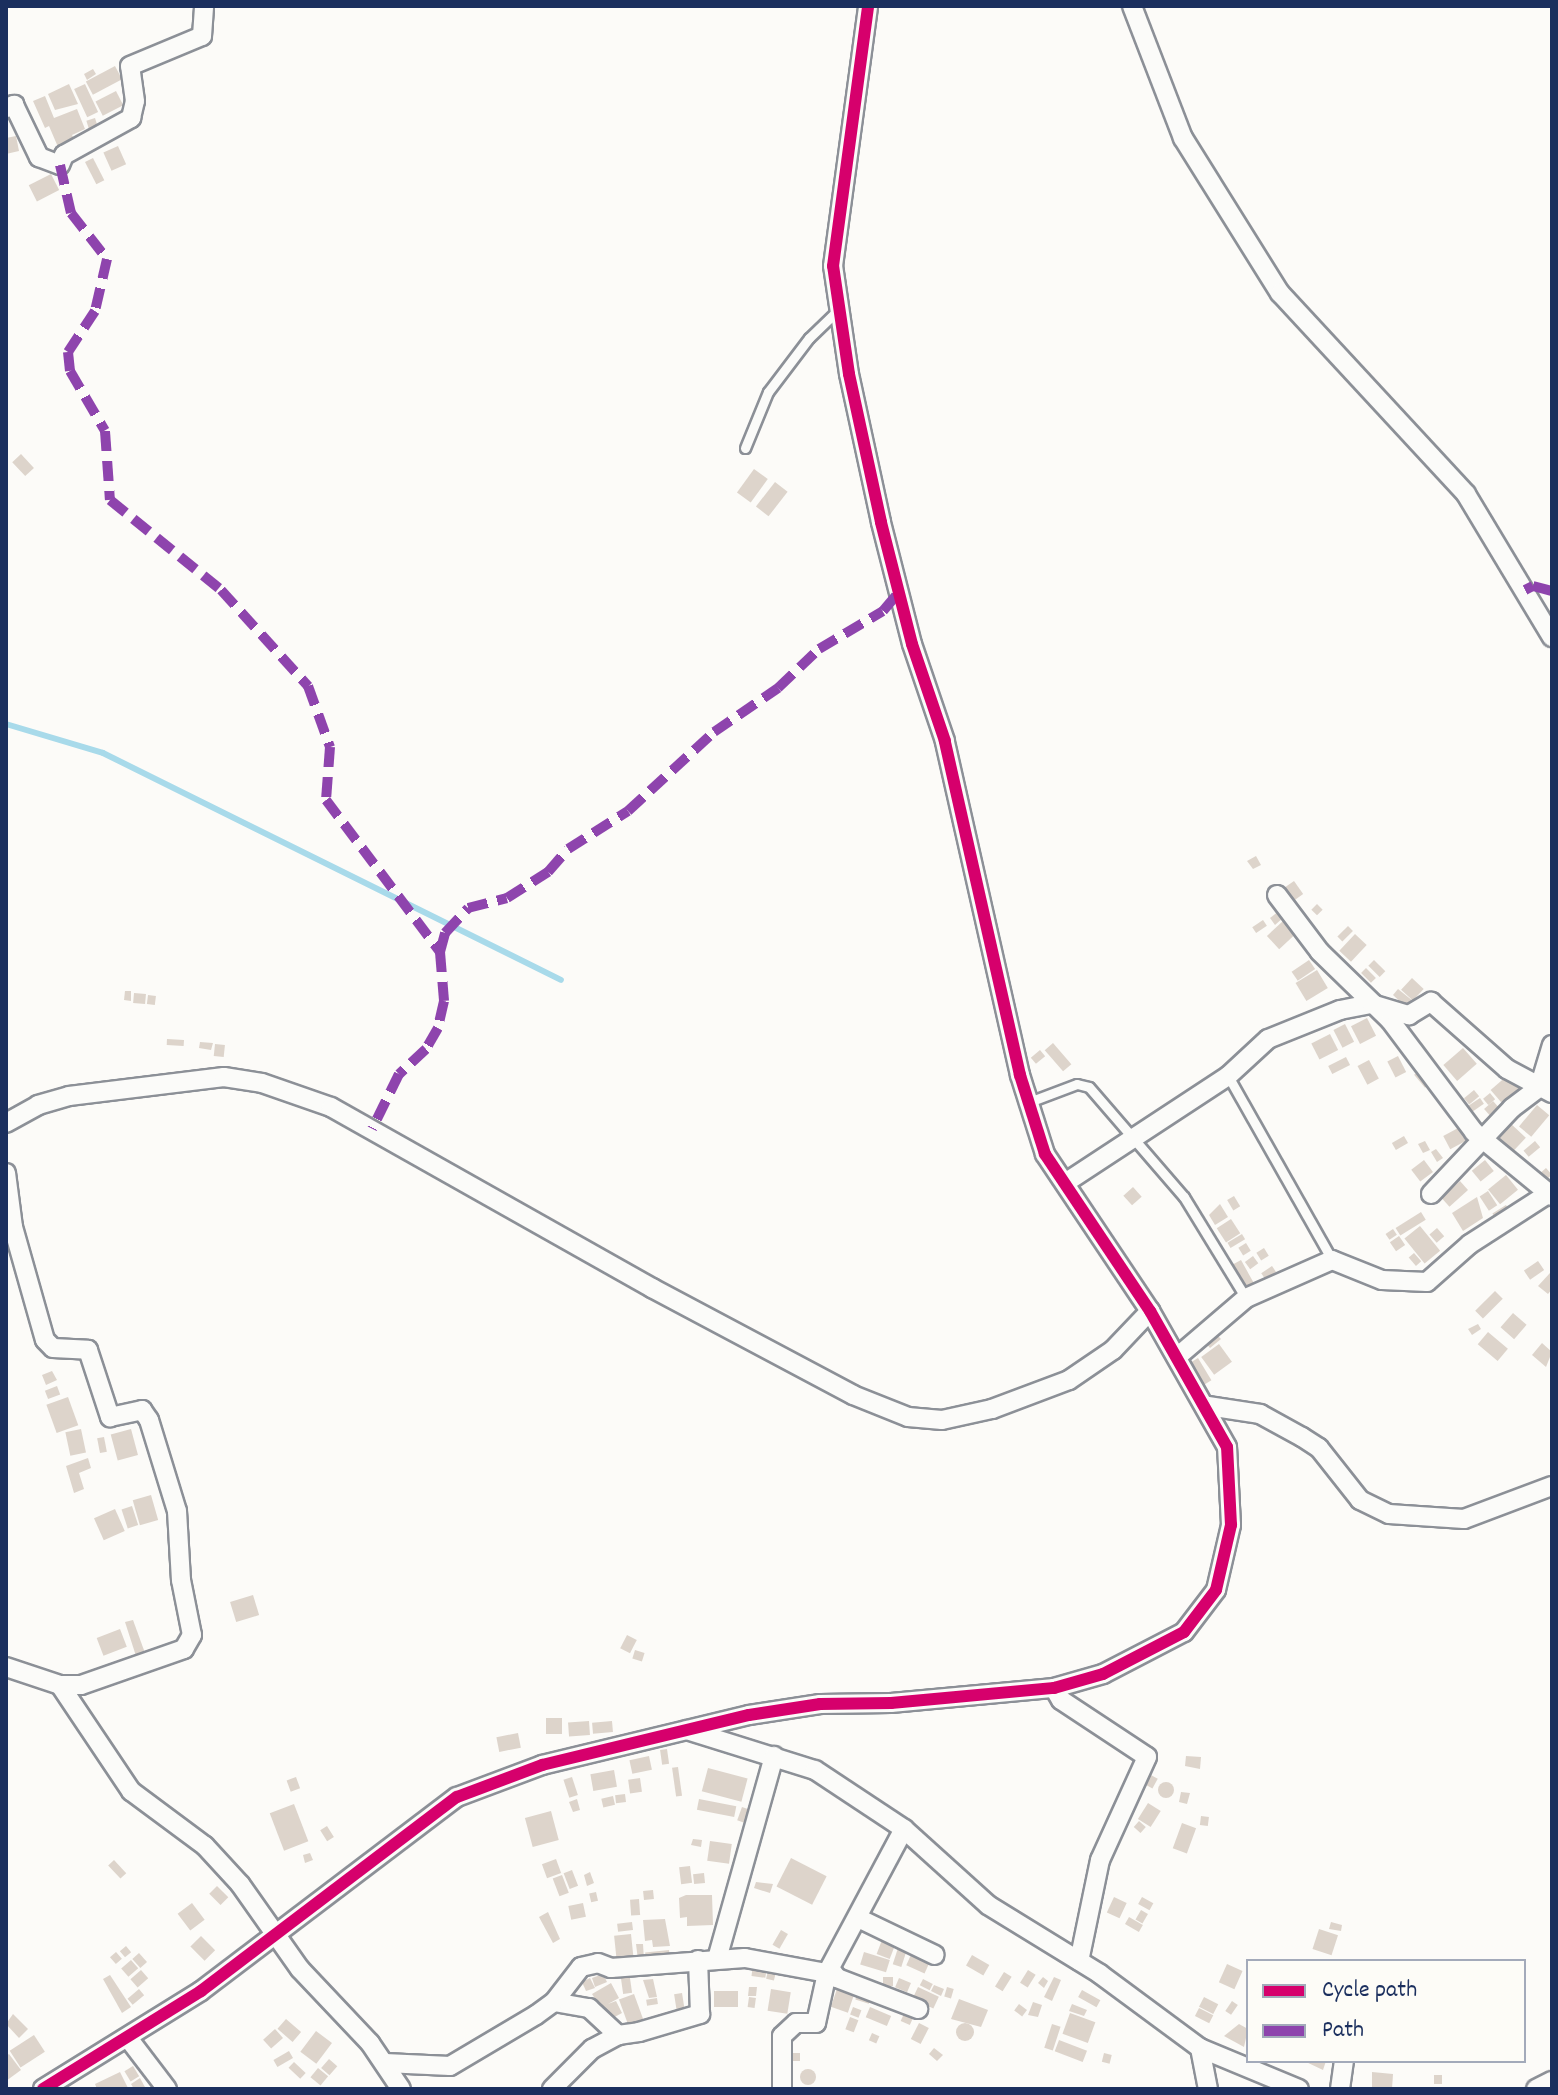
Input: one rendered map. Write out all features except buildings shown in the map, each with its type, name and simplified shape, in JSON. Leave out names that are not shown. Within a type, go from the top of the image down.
[{"type":"street","points":[[6,108],[14,105],[39,157],[60,165],[64,155],[131,118],[135,101],[130,66],[202,36],[204,6]]},
{"type":"street","points":[[43,2089],[128,2038],[275,1935],[457,1797],[542,1765],[683,1729],[820,1704],[891,1703],[1054,1688],[1103,1674],[1184,1632],[1216,1590],[1231,1525],[1232,1484],[1227,1447],[1208,1406],[1150,1311],[1045,1154],[1029,1102],[945,741],[912,644],[881,522],[838,310],[834,236],[868,6]]},
{"type":"street","points":[[1132,6],[1183,138],[1280,293],[1356,382],[1466,494],[1552,637]]},
{"type":"street","points":[[1177,1357],[1246,1298],[1332,1260],[1382,1280],[1419,1285],[1470,1244],[1550,1194],[1482,1139],[1390,1020],[1320,952],[1277,895]]},
{"type":"street","points":[[1065,1183],[1133,1142],[1228,1076],[1268,1039],[1340,1010],[1372,1004],[1409,1015],[1431,1002],[1507,1069],[1545,1090]]},
{"type":"street","points":[[1431,1194],[1482,1139],[1545,1090],[1552,1045]]},
{"type":"street","points":[[6,1123],[38,1105],[69,1096],[224,1077],[262,1083],[331,1107],[652,1288],[853,1395],[908,1417],[942,1420],[992,1409],[1069,1380],[1113,1350],[1150,1311]]},
{"type":"street","points":[[6,1173],[13,1227],[45,1340],[53,1348],[88,1350],[110,1417],[142,1410],[149,1420],[177,1511],[181,1580],[192,1635],[184,1649],[81,1685],[60,1685],[6,1667]]},
{"type":"street","points":[[1208,1406],[1260,1414],[1302,1437],[1319,1448],[1360,1500],[1389,1514],[1464,1519],[1552,1486]]},
{"type":"street","points":[[60,1685],[131,1791],[205,1846],[240,1884],[275,1935],[385,2063],[401,2089]]},
{"type":"street","points":[[1054,1688],[1061,1700],[1147,1757],[1100,1860],[1079,1961]]},
{"type":"street","points":[[683,1729],[815,1770],[904,1829],[988,1905],[1079,1961],[1200,2048],[1299,2089]]},
{"type":"street","points":[[552,2089],[592,2049],[618,2035],[700,2014],[707,1959],[774,1756]]},
{"type":"street","points":[[782,2089],[782,2036],[796,2023],[816,2023],[829,1971],[904,1829]]},
{"type":"street","points":[[858,1918],[935,1955]]},
{"type":"street","points":[[385,2063],[450,2066],[554,2002],[581,1967],[745,1958],[829,1971],[837,1978],[918,2009]]},
{"type":"street","points":[[554,2002],[589,2008],[618,2035]]},
{"type":"street","points":[[128,2038],[167,2089]]},
{"type":"street","points":[[1200,2048],[1208,2089]]},
{"type":"street","points":[[1340,2089],[1344,2063]]},
{"type":"street","points":[[1536,2089],[1552,2081]]},
{"type":"lane","points":[[745,448],[768,392],[809,338],[838,310]]},
{"type":"lane","points":[[1228,1076],[1332,1260]]},
{"type":"lane","points":[[1029,1102],[1077,1084],[1089,1087],[1113,1109],[1133,1142],[1184,1197],[1246,1298]]},
{"type":"waterway","points":[[6,724],[103,753],[561,980]]},
{"type":"marked path","points":[[60,165],[71,213],[107,259],[95,311],[68,352],[70,371],[105,431],[110,500],[221,590],[308,686],[330,747],[326,800],[440,952],[444,1001],[438,1028],[426,1049],[399,1074],[372,1129]]},
{"type":"marked path","points":[[1525,590],[1533,586],[1552,591]]},
{"type":"marked path","points":[[440,952],[445,933],[468,908],[507,898],[548,872],[568,849],[628,811],[714,732],[778,688],[819,649],[883,611],[899,592]]},
{"type":"cycle path","points":[[43,2089],[201,1991],[457,1797],[542,1765],[749,1715],[820,1704],[891,1703],[1054,1688],[1103,1674],[1184,1632],[1216,1590],[1231,1525],[1227,1447],[1150,1311],[1045,1154],[1020,1075],[945,741],[912,644],[881,522],[849,374],[833,266],[868,6]]}]
